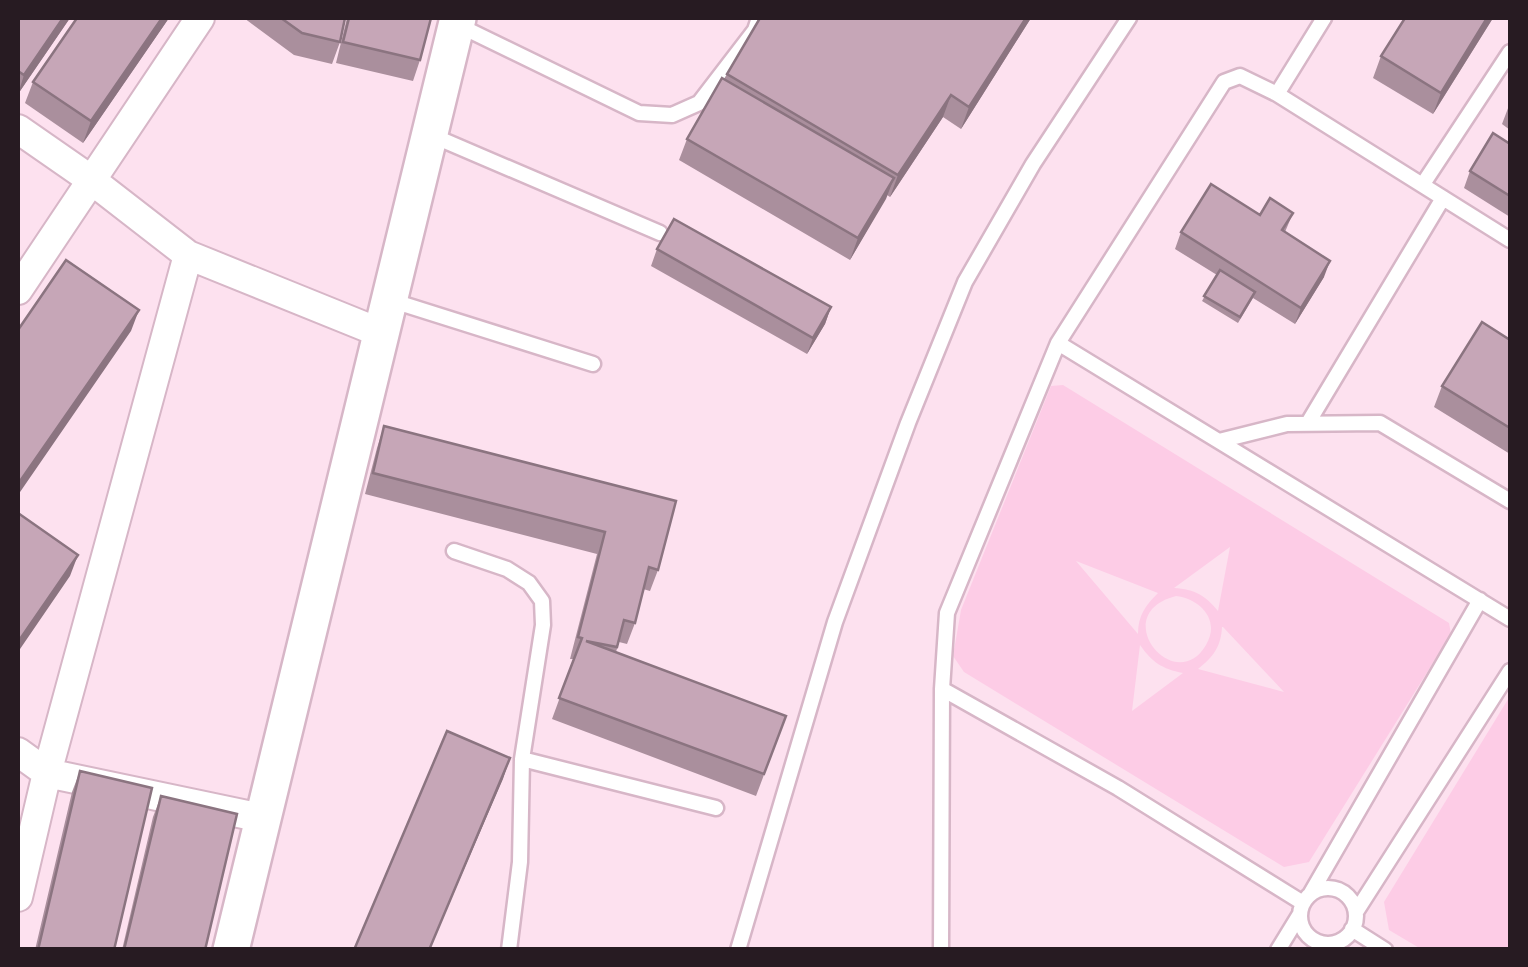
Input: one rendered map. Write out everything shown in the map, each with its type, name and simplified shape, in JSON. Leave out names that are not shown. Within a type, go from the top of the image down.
[{"type":"street","points":[[18,290],[200,18]]},
{"type":"street","points":[[231,950],[457,21]]},
{"type":"street","points":[[18,129],[90,178],[188,255],[385,316]]},
{"type":"street","points":[[18,897],[47,773],[188,255]]},
{"type":"street","points":[[18,752],[47,773],[262,818]]},
{"type":"lane","points":[[457,21],[639,113],[672,115],[700,103],[759,18]]},
{"type":"lane","points":[[738,950],[836,622],[908,423],[965,282],[1033,164],[1129,18]]},
{"type":"lane","points":[[1277,94],[1324,18]]},
{"type":"lane","points":[[1423,184],[1510,52]]},
{"type":"lane","points":[[941,950],[942,689],[947,613],[1058,342],[1224,82],[1240,76],[1277,94],[1510,240]]},
{"type":"lane","points":[[429,135],[660,233]]},
{"type":"lane","points":[[1308,423],[1443,198]]},
{"type":"lane","points":[[385,316],[593,364]]},
{"type":"lane","points":[[1058,342],[1510,619]]},
{"type":"lane","points":[[1219,440],[1287,424],[1380,423],[1510,501]]},
{"type":"lane","points":[[454,551],[506,569],[528,583],[542,601],[543,625],[522,759],[520,862],[508,950]]},
{"type":"lane","points":[[1278,950],[1480,600]]},
{"type":"lane","points":[[1356,912],[1353,903],[1339,890],[1320,889],[1304,903],[1304,931],[1317,942],[1332,946],[1348,936],[1356,912],[1510,671]]},
{"type":"lane","points":[[942,689],[1118,788],[1304,903]]},
{"type":"lane","points":[[522,759],[716,808]]},
{"type":"lane","points":[[1352,929],[1384,950]]},
{"type":"shaded area","points":[[1063,385],[1449,623],[1451,634],[1309,862],[1284,867],[964,672],[953,656],[961,610],[1051,386]],"holes":[[[1230,547],[1218,611],[1199,594],[1174,588]],[[1076,561],[1158,593],[1139,621],[1138,634]],[[1176,596],[1193,601],[1206,612],[1210,636],[1193,659],[1178,662],[1164,658],[1153,647],[1147,619],[1156,605]],[[1223,627],[1284,692],[1198,669],[1212,656]],[[1140,645],[1158,664],[1183,673],[1132,711]]]},
{"type":"shaded area","points":[[1510,696],[1510,949],[1421,949],[1389,930],[1384,902]]},
{"type":"building","points":[[18,18],[63,18],[24,75],[18,71]]},
{"type":"building","points":[[77,18],[162,18],[91,121],[33,82]]},
{"type":"building","points":[[281,18],[345,18],[340,42],[302,33]]},
{"type":"building","points":[[349,18],[431,18],[420,60],[343,42]]},
{"type":"building","points":[[760,18],[1026,18],[969,107],[951,95],[898,175],[727,74]]},
{"type":"building","points":[[1405,18],[1487,18],[1441,93],[1381,56]]},
{"type":"building","points":[[722,78],[894,178],[858,238],[687,139]]},
{"type":"building","points":[[1493,133],[1510,144],[1510,196],[1470,171]]},
{"type":"building","points":[[1211,184],[1260,215],[1270,198],[1293,213],[1282,230],[1330,261],[1301,308],[1181,232]]},
{"type":"building","points":[[674,219],[831,307],[813,338],[657,249]]},
{"type":"building","points":[[66,260],[139,310],[18,484],[18,330]]},
{"type":"building","points":[[1220,270],[1255,292],[1240,317],[1204,296]]},
{"type":"building","points":[[1482,322],[1510,340],[1510,428],[1442,386]]},
{"type":"building","points":[[384,426],[676,501],[658,570],[649,567],[635,623],[624,620],[617,647],[586,641],[786,716],[764,774],[559,698],[582,638],[578,637],[605,532],[373,473]]},
{"type":"building","points":[[18,513],[78,555],[18,642]]},
{"type":"building","points":[[447,731],[510,758],[429,950],[354,950]]},
{"type":"building","points":[[80,771],[152,788],[114,950],[38,950]]},
{"type":"building","points":[[161,796],[237,814],[205,950],[124,950]]}]
